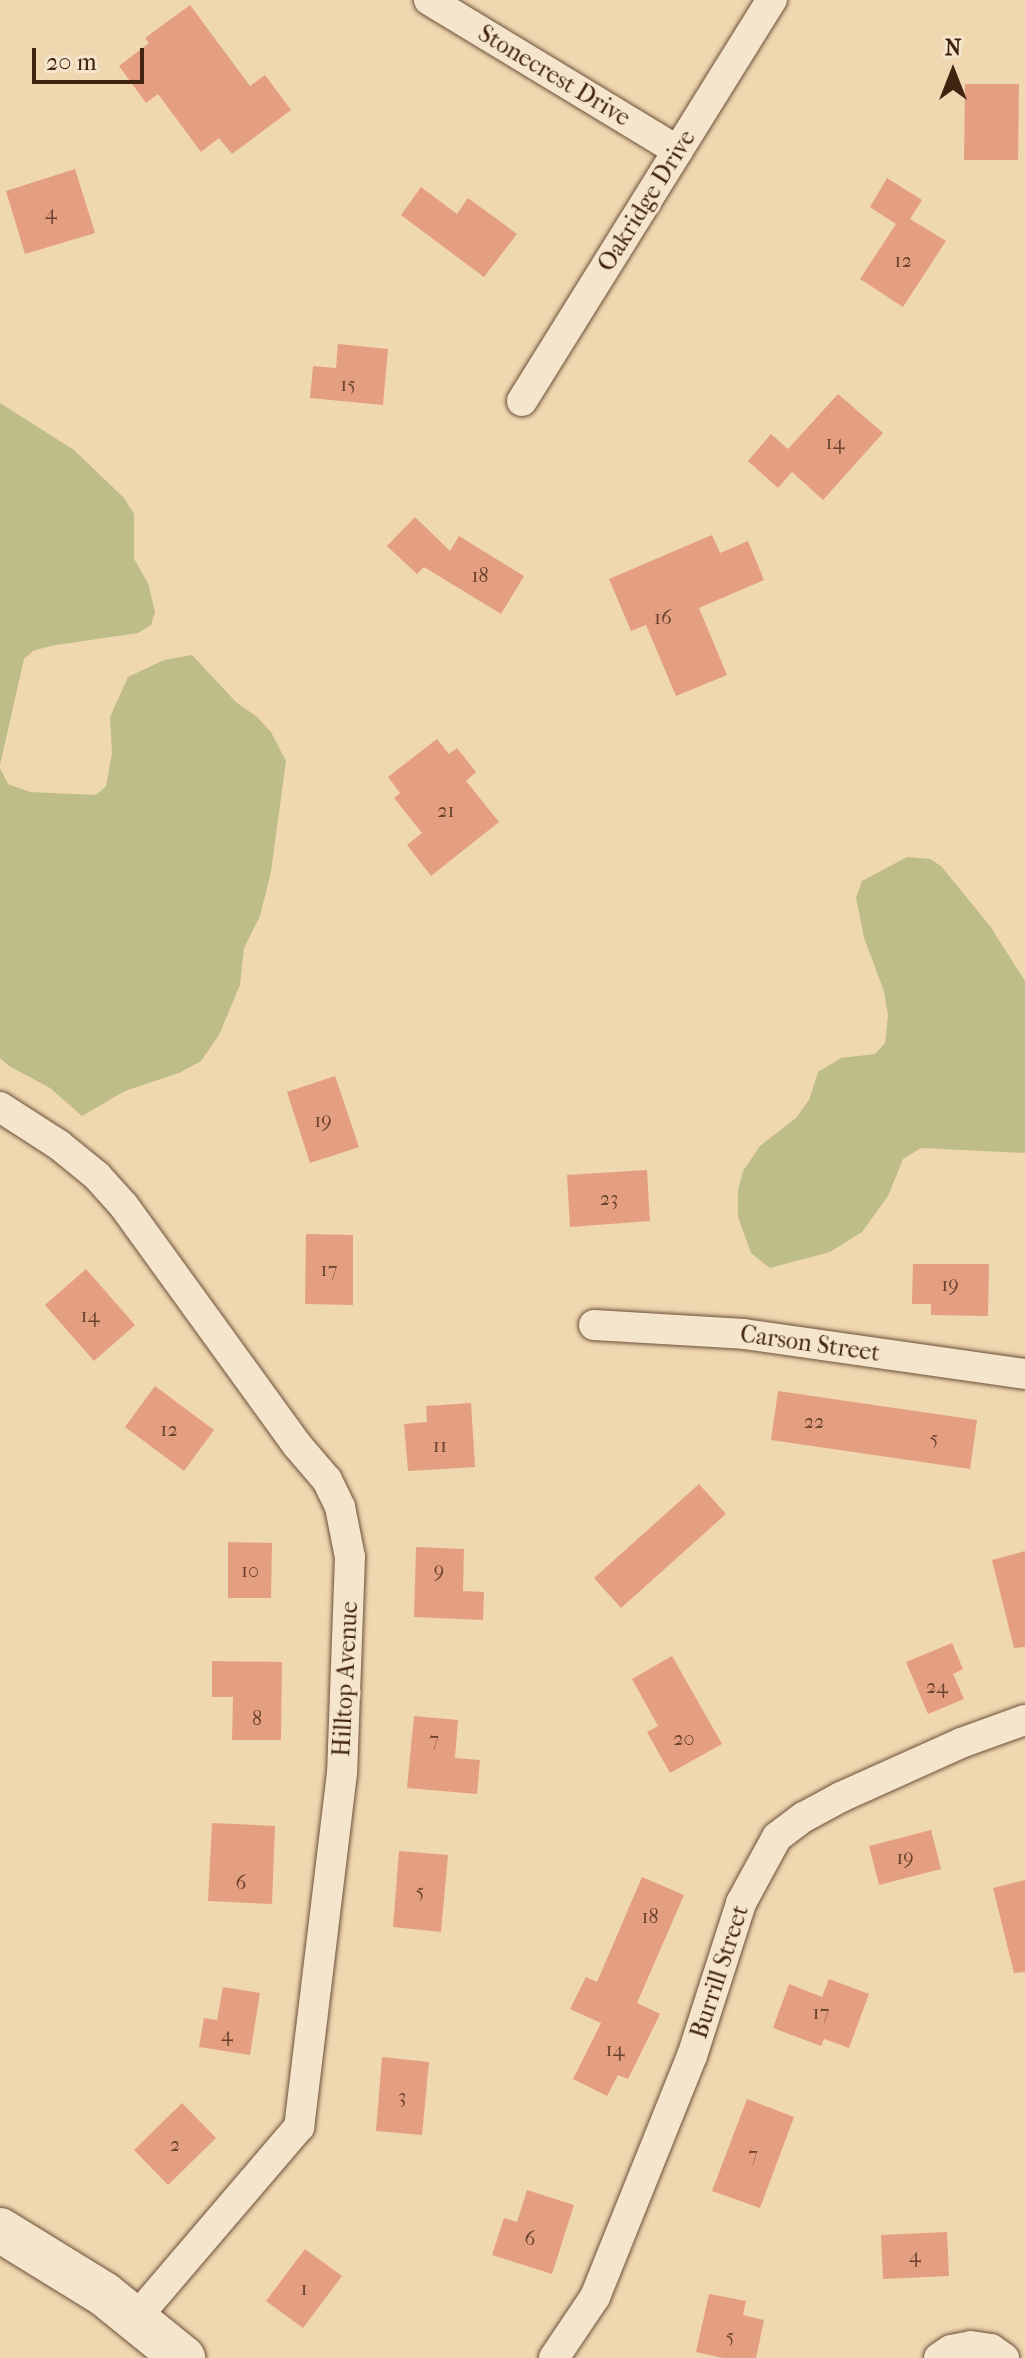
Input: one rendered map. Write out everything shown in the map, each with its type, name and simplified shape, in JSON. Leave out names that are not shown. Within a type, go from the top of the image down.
[{"type":"main road","points":[[0,2230],[104,2294],[183,2358]]},
{"type":"street","name":"Stonecrest Drive","points":[[429,0],[678,151]]},
{"type":"street","name":"Oakridge Drive","points":[[522,401],[772,0]]},
{"type":"street","name":"Hilltop Avenue","points":[[0,1107],[59,1145],[97,1176],[124,1206],[297,1445],[327,1480],[340,1507],[350,1557],[342,1773],[299,2127],[135,2319]]},
{"type":"street","name":"Carson Street","points":[[594,1325],[744,1334],[1025,1374]]},
{"type":"street","name":"Burrill Street","points":[[554,2358],[595,2297],[692,2056],[741,1903],[777,1837],[804,1817],[841,1797],[949,1748],[1025,1720]]},
{"type":"street","points":[[939,2358],[951,2350],[971,2346],[991,2349],[1004,2358]]},
{"type":"shaded area","points":[[0,403],[74,450],[124,498],[134,514],[134,559],[148,583],[155,612],[151,625],[138,633],[50,646],[33,651],[24,659],[0,765]]},
{"type":"shaded area","points":[[192,655],[237,703],[256,716],[271,732],[286,761],[271,872],[260,916],[244,948],[240,985],[219,1035],[201,1061],[179,1073],[125,1091],[82,1116],[50,1088],[0,1058],[0,768],[8,784],[30,792],[96,795],[106,786],[112,753],[110,717],[128,677],[164,660]]},
{"type":"shaded area","points":[[907,857],[930,859],[941,866],[990,926],[1025,981],[1025,1153],[921,1148],[903,1159],[888,1196],[862,1232],[830,1252],[770,1268],[751,1253],[738,1217],[738,1190],[743,1171],[760,1146],[796,1118],[809,1100],[818,1072],[841,1058],[875,1054],[885,1043],[888,1016],[884,991],[864,938],[856,898],[862,881]]},
{"type":"building","points":[[190,5],[250,86],[265,75],[291,110],[232,154],[219,138],[201,152],[158,94],[146,103],[119,66],[149,43],[145,38]]},
{"type":"building","points":[[965,84],[1019,84],[1018,160],[964,160]]},
{"type":"building","points":[[75,169],[95,233],[25,254],[6,191]]},
{"type":"building","points":[[887,178],[922,200],[910,219],[946,241],[903,307],[860,279],[896,224],[870,207]]},
{"type":"building","points":[[421,187],[457,214],[468,198],[517,234],[484,277],[401,215]]},
{"type":"building","points":[[338,344],[388,349],[383,405],[310,398],[313,366],[336,368]]},
{"type":"building","points":[[838,394],[883,433],[823,500],[792,472],[778,488],[748,461],[771,434],[788,449]]},
{"type":"building","points":[[415,517],[450,551],[459,536],[524,576],[501,614],[424,567],[417,574],[387,546]]},
{"type":"building","points":[[712,535],[720,553],[748,541],[764,580],[699,608],[727,675],[676,696],[646,625],[631,631],[609,579]]},
{"type":"building","points":[[437,739],[449,754],[457,748],[476,772],[466,781],[499,822],[431,876],[407,845],[422,833],[394,798],[400,793],[388,777]]},
{"type":"building","points":[[335,1076],[359,1147],[310,1163],[287,1092]]},
{"type":"building","points":[[647,1170],[650,1221],[570,1227],[567,1175]]},
{"type":"building","points":[[306,1234],[353,1235],[353,1305],[305,1304]]},
{"type":"building","points":[[913,1264],[989,1264],[988,1316],[931,1315],[931,1304],[912,1304]]},
{"type":"building","points":[[86,1269],[135,1325],[94,1361],[45,1305]]},
{"type":"building","points":[[155,1386],[214,1430],[184,1471],[125,1427]]},
{"type":"building","points":[[778,1391],[977,1420],[970,1469],[771,1440]]},
{"type":"building","points":[[471,1403],[475,1467],[408,1471],[404,1424],[427,1422],[426,1406]]},
{"type":"building","points":[[699,1484],[726,1514],[621,1608],[594,1578]]},
{"type":"building","points":[[228,1542],[272,1543],[271,1598],[228,1598]]},
{"type":"building","points":[[416,1547],[464,1549],[463,1591],[484,1592],[483,1620],[414,1617]]},
{"type":"building","points":[[1025,1551],[1025,1647],[1014,1648],[992,1560]]},
{"type":"building","points":[[952,1643],[963,1669],[953,1674],[964,1699],[928,1714],[906,1662]]},
{"type":"building","points":[[672,1656],[722,1744],[670,1773],[647,1732],[658,1726],[632,1679]]},
{"type":"building","points":[[212,1661],[282,1662],[281,1740],[232,1740],[233,1697],[212,1697]]},
{"type":"building","points":[[414,1716],[458,1720],[455,1758],[480,1760],[477,1794],[407,1788]]},
{"type":"building","points":[[212,1823],[275,1826],[272,1904],[208,1901]]},
{"type":"building","points":[[931,1830],[941,1869],[879,1885],[869,1846]]},
{"type":"building","points":[[399,1851],[448,1855],[441,1932],[393,1927]]},
{"type":"building","points":[[642,1877],[684,1895],[637,2003],[660,2014],[628,2079],[618,2075],[607,2096],[573,2079],[601,2023],[570,2009],[586,1977],[597,1982]]},
{"type":"building","points":[[1025,1880],[1025,1972],[1014,1973],[993,1888]]},
{"type":"building","points":[[829,1979],[869,1994],[849,2048],[824,2039],[821,2046],[773,2028],[789,1984],[822,1997]]},
{"type":"building","points":[[223,1987],[260,1993],[250,2055],[199,2047],[204,2018],[217,2020]]},
{"type":"building","points":[[382,2057],[429,2062],[422,2135],[376,2131]]},
{"type":"building","points":[[747,2099],[794,2117],[760,2208],[712,2191]]},
{"type":"building","points":[[182,2103],[216,2138],[168,2185],[134,2150]]},
{"type":"building","points":[[527,2190],[574,2205],[552,2274],[492,2255],[504,2218],[517,2222]]},
{"type":"building","points":[[947,2232],[949,2276],[883,2279],[881,2235]]},
{"type":"building","points":[[305,2249],[342,2276],[303,2328],[266,2301]]},
{"type":"building","points":[[709,2294],[746,2301],[743,2315],[764,2320],[756,2358],[723,2358],[696,2352]]}]
